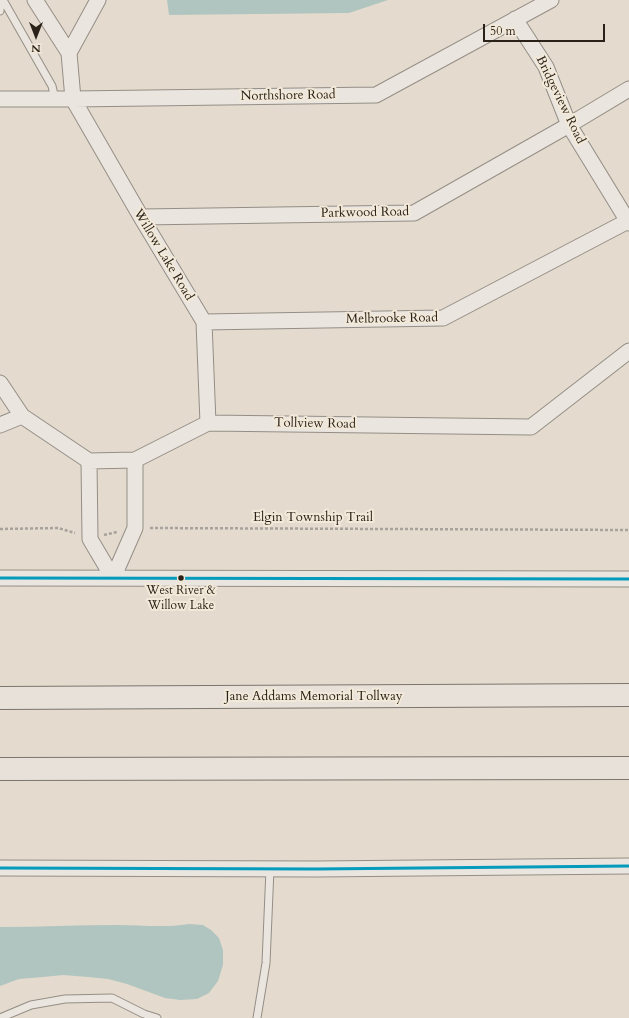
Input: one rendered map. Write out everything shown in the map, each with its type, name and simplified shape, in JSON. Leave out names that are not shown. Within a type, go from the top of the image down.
[{"type":"highway","name":"Jane Addams Memorial Tollway","points":[[0,698],[629,695]]},
{"type":"highway","points":[[0,769],[629,768]]},
{"type":"street","points":[[35,0],[69,53],[73,99]]},
{"type":"street","points":[[69,53],[98,0]]},
{"type":"street","name":"Northshore Road","points":[[0,99],[376,95],[551,0]]},
{"type":"street","name":"Bridgeview Road","points":[[515,20],[546,67],[569,125],[629,222]]},
{"type":"street","name":"Parkwood Road","points":[[140,217],[414,213],[569,125],[629,89]]},
{"type":"street","name":"Willow Lake Road","points":[[73,99],[140,217],[204,322],[208,423]]},
{"type":"street","name":"Melbrooke Road","points":[[204,322],[443,318],[629,222]]},
{"type":"street","name":"Tollview Road","points":[[89,461],[135,460],[208,423],[531,427],[629,351]]},
{"type":"street","points":[[0,383],[22,416],[89,461],[90,539],[113,578]]},
{"type":"street","points":[[0,425],[22,416]]},
{"type":"street","points":[[113,578],[135,528],[135,460]]},
{"type":"street","points":[[0,578],[629,579]]},
{"type":"street","points":[[0,868],[629,866]]},
{"type":"lane","points":[[0,11],[2,0]]},
{"type":"lane","points":[[2,0],[42,67],[52,86],[55,99]]},
{"type":"lane","points":[[257,1018],[266,963],[270,868]]},
{"type":"lane","points":[[0,1018],[31,1005],[65,999],[112,998],[144,1014],[157,1018]]},
{"type":"path","points":[[0,530],[58,528],[90,539]]},
{"type":"path","name":"Elgin Township Trail","points":[[90,539],[135,528],[629,530]]},
{"type":"water","points":[[167,0],[388,0],[349,13],[169,15]]},
{"type":"water","points":[[189,924],[203,925],[211,930],[219,938],[223,950],[223,965],[218,981],[209,993],[197,999],[180,1000],[165,998],[127,984],[108,979],[63,975],[19,979],[0,986],[0,927],[116,925],[162,926]]},
{"type":"transit line","points":[[0,578],[629,579]]},
{"type":"transit line","points":[[0,868],[316,869],[629,866]]},
{"type":"place","name":"West River & Willow Lake","points":[[181,578]]}]
